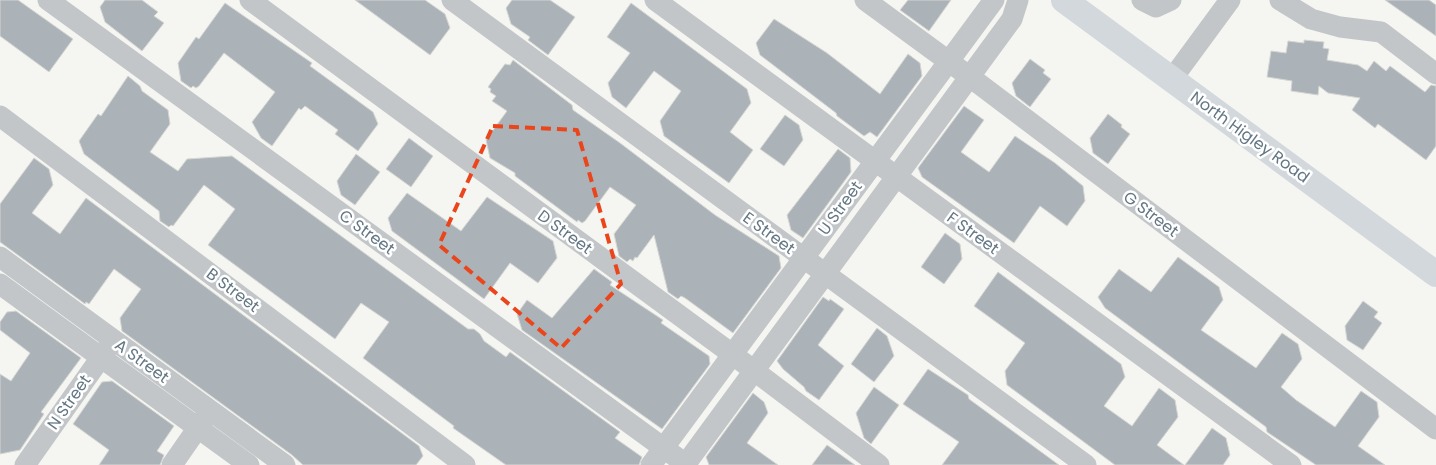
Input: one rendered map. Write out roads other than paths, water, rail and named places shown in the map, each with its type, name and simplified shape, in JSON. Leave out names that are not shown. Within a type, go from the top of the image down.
[{"type":"main road","name":"North Higley Road","points":[[1064,0],[1433,265]]},
{"type":"street","name":"C Street","points":[[48,0],[658,457],[686,465]]},
{"type":"street","name":"D Street","points":[[250,0],[754,370],[879,465]]},
{"type":"street","name":"E Street","points":[[452,0],[1086,465]]},
{"type":"street","name":"F Street","points":[[655,0],[1291,465]]},
{"type":"street","name":"G Street","points":[[865,0],[970,76],[1436,429]]},
{"type":"street","name":"U Street","points":[[658,457],[948,60],[994,0]]},
{"type":"street","name":"U Street","points":[[686,465],[1012,19],[1018,0]]},
{"type":"street","points":[[1142,0],[1156,7],[1171,0]]},
{"type":"street","points":[[1172,79],[1230,0]]},
{"type":"street","points":[[1280,0],[1311,19],[1340,27],[1381,32],[1436,74]]},
{"type":"street","name":"B Street","points":[[0,116],[466,465]]},
{"type":"street","name":"A Street","points":[[0,257],[285,465]]},
{"type":"street","points":[[2,290],[20,271]]},
{"type":"street","name":"A Street","points":[[2,290],[101,357],[249,465]]},
{"type":"street","name":"N Street","points":[[25,465],[114,340]]},
{"type":"street","points":[[172,465],[210,410]]}]
